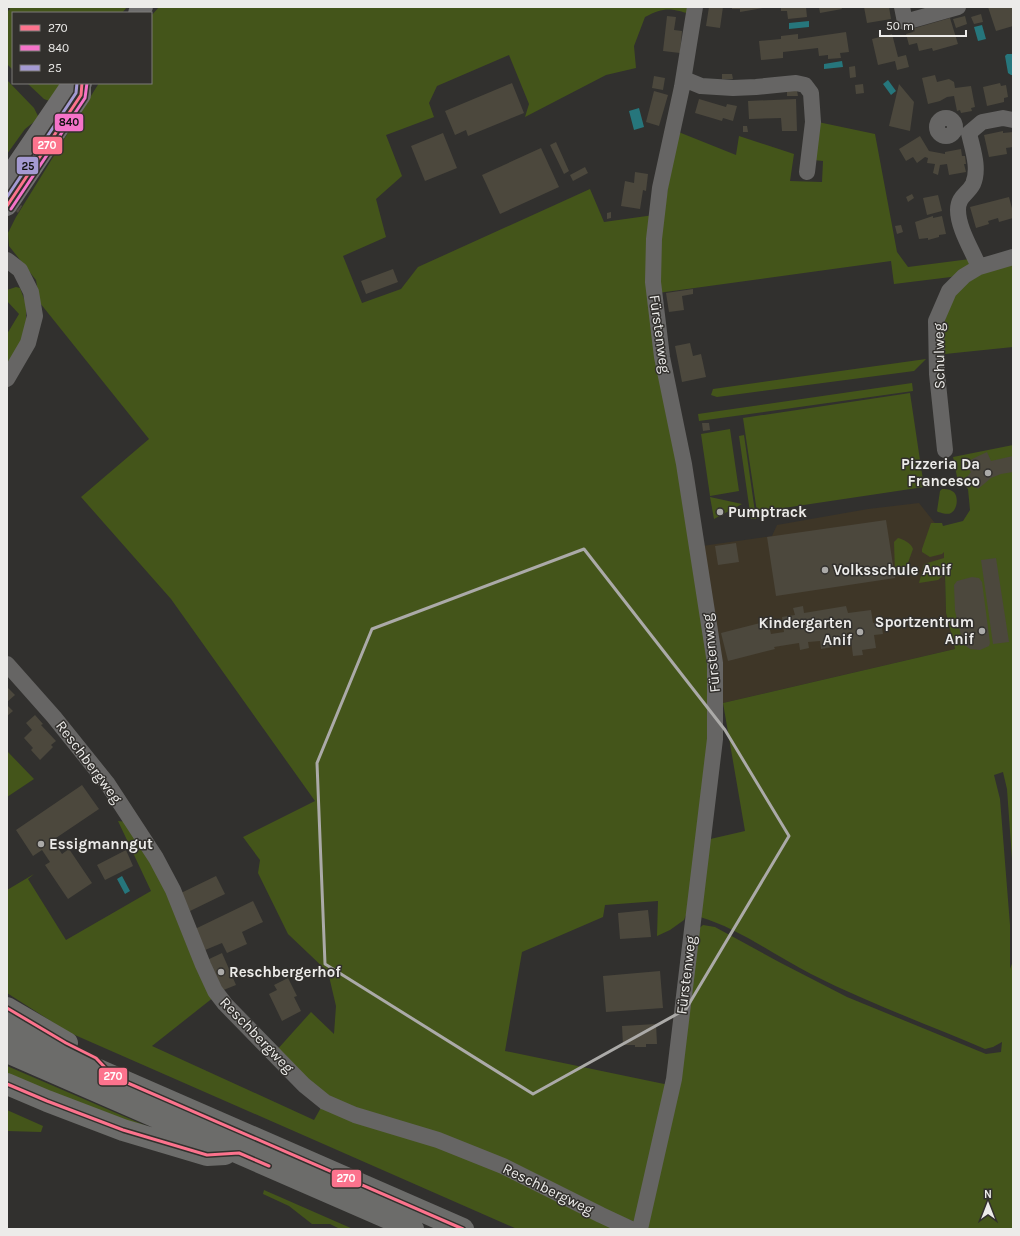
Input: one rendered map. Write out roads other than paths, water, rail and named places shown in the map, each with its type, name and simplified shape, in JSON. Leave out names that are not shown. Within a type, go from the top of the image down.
[{"type":"highway","points":[[7,1008],[66,1043],[96,1058],[114,1077]]},
{"type":"highway","points":[[7,1030],[463,1229]]},
{"type":"highway","points":[[7,1052],[413,1229]]},
{"type":"highway","points":[[7,1084],[47,1102],[123,1130],[207,1155],[239,1153]]},
{"type":"main road","points":[[7,179],[68,89],[79,84]]},
{"type":"main road","points":[[7,206],[81,95],[81,84]]},
{"type":"street","name":"Fürstenweg","points":[[640,1229],[674,1079],[715,739],[715,663],[684,468],[662,357],[653,282],[654,239],[660,188],[684,79],[695,7]]},
{"type":"street","points":[[902,7],[905,22],[958,7]]},
{"type":"street","points":[[684,79],[701,86],[733,88],[756,88],[796,82],[805,85],[811,93],[814,122],[807,172]]},
{"type":"street","points":[[979,267],[960,223],[958,209],[961,198],[972,185],[976,174],[975,160],[962,131],[982,122],[1003,118],[1013,120]]},
{"type":"street","name":"Schulweg","points":[[945,450],[937,374],[936,321],[949,291],[964,276],[979,267],[1013,257]]},
{"type":"street","points":[[7,260],[20,270],[31,292],[35,316],[28,343],[7,379]]},
{"type":"street","name":"Reschbergweg","points":[[7,664],[54,717],[107,783],[156,858],[173,890],[215,991],[225,1004],[304,1085],[326,1102],[355,1115],[438,1140],[503,1166],[631,1229]]},
{"type":"water","points":[[809,21],[809,27],[789,29],[789,23]]},
{"type":"water","points":[[982,25],[986,39],[978,41],[974,27]]},
{"type":"water","points":[[1007,54],[1013,54],[1013,75],[1008,73],[1005,56]]},
{"type":"water","points":[[842,61],[843,67],[824,69],[824,64]]},
{"type":"water","points":[[888,80],[896,91],[891,95],[883,84]]},
{"type":"water","points":[[639,108],[644,127],[634,130],[629,111]]},
{"type":"water","points":[[122,876],[130,891],[125,894],[117,879]]},
{"type":"place","name":"Pizzeria Da Francesco","points":[[988,473]]},
{"type":"place","name":"Pumptrack","points":[[720,512]]},
{"type":"place","name":"Volksschule Anif","points":[[825,570]]},
{"type":"place","name":"Sportzentrum Anif","points":[[982,631]]},
{"type":"place","name":"Kindergarten Anif","points":[[860,632]]},
{"type":"place","name":"Essigmanngut","points":[[41,844]]},
{"type":"place","name":"Reschbergerhof","points":[[221,972]]}]
